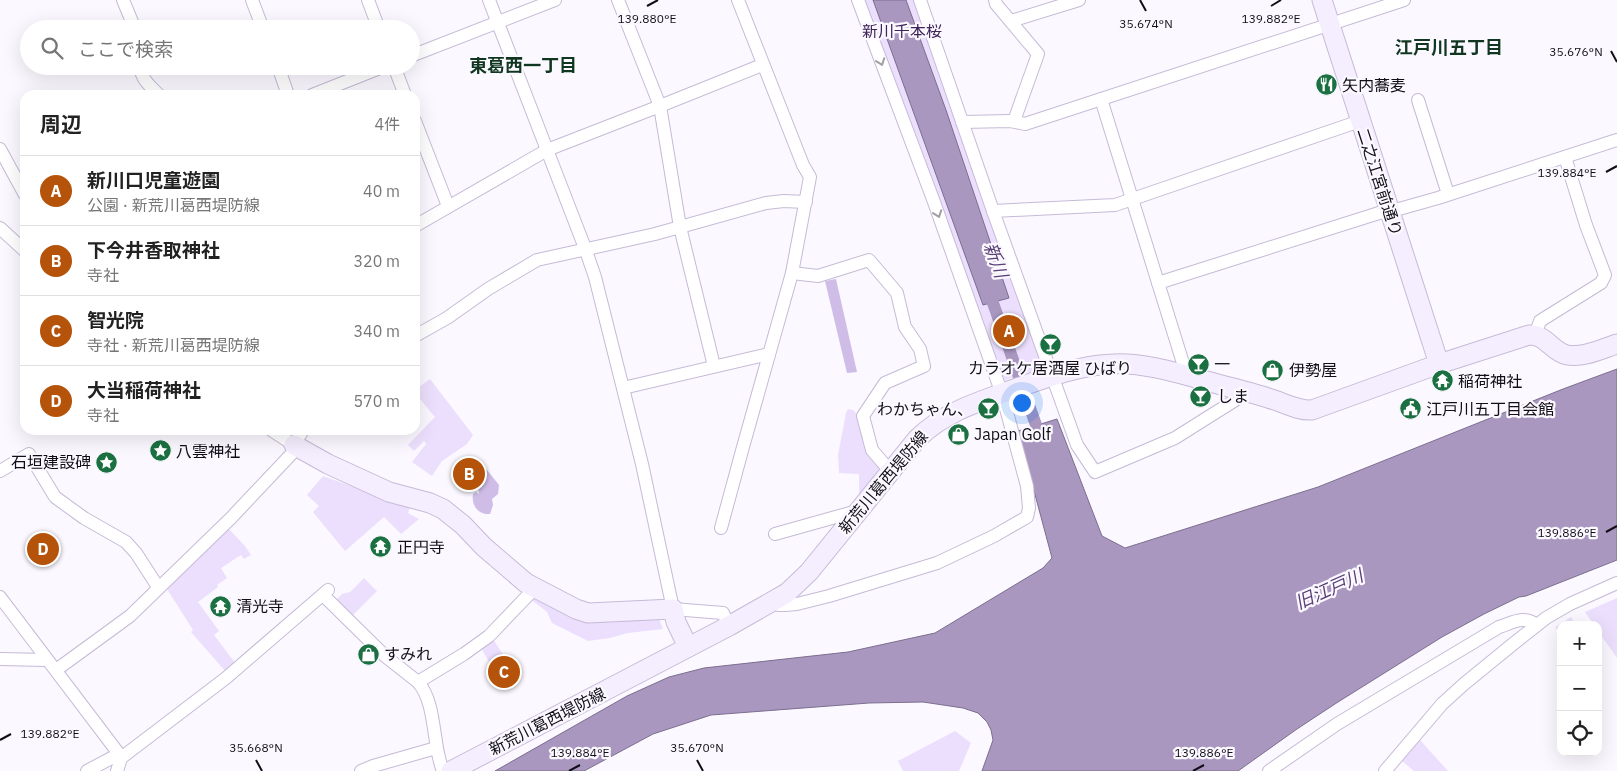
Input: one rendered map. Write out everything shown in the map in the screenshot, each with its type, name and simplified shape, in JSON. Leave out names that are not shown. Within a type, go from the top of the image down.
[{"type":"main road","name":"二之江宮前通り","points":[[1322,0],[1439,364]]},
{"type":"main road","name":"新荒川葛西堤防線","points":[[451,771],[729,626],[787,593],[808,572],[917,439],[934,424],[954,412],[1049,377],[1083,367],[1107,364],[1139,365],[1242,390],[1298,409],[1312,410],[1439,364],[1522,337],[1536,335]]},
{"type":"main road","points":[[1536,335],[1561,353],[1567,355],[1582,354],[1617,344]]},
{"type":"main road","points":[[298,441],[328,464],[389,492],[430,503],[443,509],[463,525],[490,553],[526,584],[576,609],[588,613],[673,609],[676,622],[688,647]]},
{"type":"street","points":[[123,0],[131,20]]},
{"type":"street","points":[[252,0],[260,20]]},
{"type":"street","points":[[368,0],[376,20]]},
{"type":"street","points":[[489,0],[585,248],[594,277],[642,464],[673,609],[723,613],[729,626]]},
{"type":"street","points":[[420,52],[555,0]]},
{"type":"street","points":[[618,0],[660,106],[680,226],[714,366]]},
{"type":"street","points":[[722,528],[768,354],[792,273],[810,177],[803,166],[738,0]]},
{"type":"street","points":[[774,601],[784,605],[813,600],[937,563],[994,536],[1028,517],[1027,486],[1005,392],[858,0]]},
{"type":"street","points":[[920,0],[1049,377],[1076,444],[1095,472],[1175,438],[1238,399],[1242,390]]},
{"type":"street","points":[[996,0],[996,4],[1038,54],[1014,121]]},
{"type":"street","points":[[1011,21],[1079,0]]},
{"type":"street","points":[[962,122],[1014,121],[1025,124],[1404,0]]},
{"type":"street","points":[[420,223],[547,150],[762,65]]},
{"type":"street","points":[[142,75],[154,90]]},
{"type":"street","points":[[281,75],[286,90]]},
{"type":"street","points":[[325,90],[362,75]]},
{"type":"street","points":[[397,75],[403,90]]},
{"type":"street","points":[[1101,99],[1187,376]]},
{"type":"street","points":[[1418,100],[1448,194]]},
{"type":"street","points":[[992,211],[1115,205],[1360,121]]},
{"type":"street","points":[[420,134],[448,206]]},
{"type":"street","points":[[1158,283],[1379,212],[1390,211],[1448,194],[1617,140]]},
{"type":"street","points":[[0,149],[20,186]]},
{"type":"street","points":[[1536,335],[1540,321],[1601,283],[1605,275],[1586,225],[1565,156]]},
{"type":"street","points":[[420,333],[447,318],[488,288],[537,260],[655,234],[766,203],[784,201],[806,202]]},
{"type":"street","points":[[0,228],[20,246]]},
{"type":"street","points":[[792,273],[818,276],[869,260],[897,293],[905,327],[920,349],[924,366],[885,383],[863,416],[872,450],[890,471]]},
{"type":"street","points":[[623,388],[768,354]]},
{"type":"street","points":[[56,670],[130,616],[231,518],[298,441],[283,435]]},
{"type":"street","points":[[0,471],[29,454],[55,497],[84,518],[126,542],[136,553],[158,587]]},
{"type":"street","points":[[775,534],[858,511]]},
{"type":"street","points":[[1385,771],[1442,704],[1464,684],[1537,625],[1570,604],[1617,583]]},
{"type":"street","points":[[418,682],[464,654],[489,636],[534,589]]},
{"type":"street","points":[[87,771],[120,756],[226,678],[326,592],[385,656],[423,688],[429,707],[438,759],[444,771]]},
{"type":"street","points":[[0,597],[120,756],[117,771]]},
{"type":"street","points":[[1269,771],[1344,719],[1499,627],[1524,619],[1531,620],[1537,625]]},
{"type":"street","points":[[0,658],[47,660]]},
{"type":"street","points":[[361,771],[436,748]]},
{"type":"green space","name":"新川千本桜","points":[[864,0],[918,0],[1045,367],[1002,381]]},
{"type":"green space","points":[[430,379],[473,435],[467,444],[442,461],[432,476],[412,462],[426,444],[429,447],[424,441],[414,451],[408,445],[418,435],[420,435],[420,433],[435,417],[420,399],[420,386]]},
{"type":"green space","points":[[848,409],[856,413],[868,452],[881,469],[859,499],[859,474],[839,473],[838,455]]},
{"type":"green space","points":[[323,476],[410,507],[408,513],[419,519],[401,534],[384,517],[345,551],[313,512],[319,506],[307,495]]},
{"type":"green space","points":[[227,527],[251,555],[244,559],[241,555],[221,568],[227,578],[198,602],[219,631],[214,635],[236,664],[226,672],[191,632],[193,630],[167,589]]},
{"type":"green space","points":[[364,578],[377,591],[352,616],[336,600],[342,594],[350,592]]},
{"type":"green space","points":[[535,593],[659,619],[663,629],[628,633],[588,641],[552,623],[547,612],[529,598]]},
{"type":"green space","points":[[1617,598],[1617,658],[1602,637],[1602,621],[1591,621],[1585,612]]},
{"type":"green space","points":[[1571,617],[1574,621],[1565,621]]},
{"type":"green space","points":[[493,639],[506,659],[492,667],[481,648]]},
{"type":"green space","points":[[955,731],[971,743],[959,771],[903,771],[898,761]]},
{"type":"green space","points":[[1420,740],[1448,771],[1414,771],[1402,761]]},
{"type":"shaded area","points":[[836,279],[857,372],[847,373],[825,281]]},
{"type":"shaded area","points":[[484,469],[487,470],[499,485],[498,494],[492,499],[493,505],[490,514],[479,511],[473,502],[473,494],[476,492],[479,494],[478,483],[483,480]]},
{"type":"water","points":[[873,0],[906,0],[946,110],[1009,298],[983,305]]},
{"type":"water","name":"旧江戸川","points":[[1617,369],[1617,560],[1526,596],[1519,597],[1442,637],[1338,702],[1238,771],[982,771],[993,740],[987,722],[978,713],[963,708],[923,702],[869,703],[711,715],[653,734],[584,771],[495,771],[627,696],[669,677],[704,668],[848,652],[935,633],[1043,568],[1052,558],[1018,431],[1057,419],[1102,536],[1125,548],[1318,487]]},
{"type":"waterway","name":"新川","points":[[987,286],[1042,442]]},
{"type":"place","name":"矢内蕎麦","points":[[1326,85]]},
{"type":"place","name":"新川口児童遊園","points":[[1009,331]]},
{"type":"place","name":"カラオケ居酒屋 ひばり","points":[[1050,344]]},
{"type":"place","name":"一","points":[[1198,364]]},
{"type":"place","name":"伊勢屋","points":[[1273,370]]},
{"type":"place","name":"稲荷神社","points":[[1442,381]]},
{"type":"place","name":"しま","points":[[1201,396]]},
{"type":"place","name":"わかちゃん、","points":[[989,409]]},
{"type":"place","name":"江戸川五丁目会館","points":[[1410,409]]},
{"type":"place","name":"Japan Golf","points":[[958,434]]},
{"type":"place","name":"八雲神社","points":[[160,451]]},
{"type":"place","name":"石垣建設碑","points":[[107,462]]},
{"type":"place","name":"下今井香取神社","points":[[469,474]]},
{"type":"place","name":"正円寺","points":[[381,547]]},
{"type":"place","name":"大当稲荷神社","points":[[43,549]]},
{"type":"place","name":"清光寺","points":[[220,606]]},
{"type":"place","name":"すみれ","points":[[368,654]]},
{"type":"place","name":"智光院","points":[[504,672]]},
{"type":"district","name":"江戸川五丁目","points":[[1449,47]]},
{"type":"district","name":"東葛西一丁目","points":[[523,65]]}]
